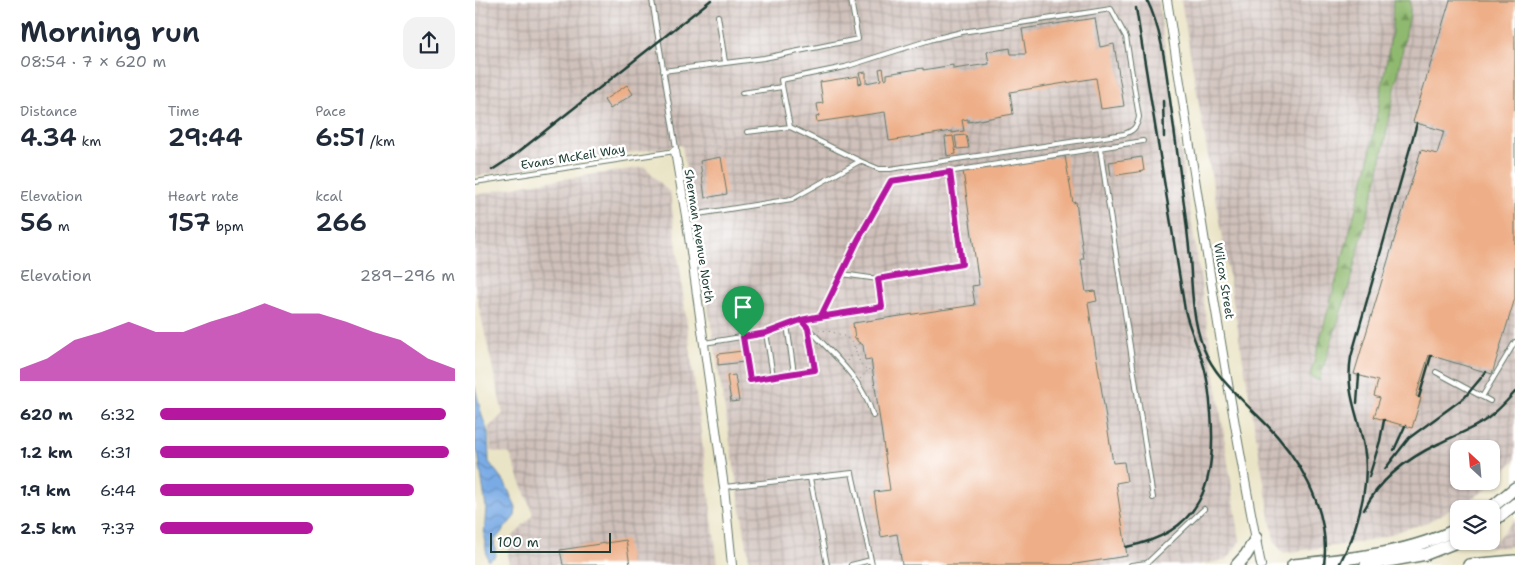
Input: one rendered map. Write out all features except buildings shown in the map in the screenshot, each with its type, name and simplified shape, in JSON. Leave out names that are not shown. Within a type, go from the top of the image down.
[{"type":"street","name":"Wilcox Street","points":[[1167,0],[1231,396],[1261,565]]},
{"type":"street","name":"Sherman Avenue North","points":[[675,151],[686,216],[724,487],[732,565]]},
{"type":"street","points":[[1500,501],[1515,488]]},
{"type":"street","points":[[1500,516],[1515,504]]},
{"type":"street","points":[[1293,565],[1360,557],[1406,547],[1450,532]]},
{"type":"street","points":[[1237,565],[1246,555],[1255,538]]},
{"type":"street","points":[[1366,565],[1426,554],[1450,545]]},
{"type":"street","points":[[1469,565],[1515,561]]},
{"type":"lane","name":"Sherman Avenue North","points":[[652,0],[675,151]]},
{"type":"lane","points":[[663,71],[764,58],[858,39],[851,0]]},
{"type":"lane","points":[[747,132],[790,127],[879,169],[890,169],[1130,132],[1136,126],[1139,117],[1128,42],[1111,9],[988,27],[933,39],[845,67],[781,80],[790,127]]},
{"type":"lane","points":[[718,16],[725,62]]},
{"type":"lane","points":[[742,93],[783,87]]},
{"type":"lane","points":[[821,316],[858,240],[891,181],[1143,141]]},
{"type":"lane","points":[[1100,148],[1153,498]]},
{"type":"lane","name":"Evans McKeil Way","points":[[475,182],[675,151]]},
{"type":"lane","points":[[686,216],[792,199],[860,161]]},
{"type":"lane","points":[[842,274],[878,279],[962,264],[950,172]]},
{"type":"lane","points":[[704,344],[766,333],[801,320],[882,307],[878,279]]},
{"type":"lane","points":[[801,320],[857,382],[873,416]]},
{"type":"lane","points":[[787,325],[794,373]]},
{"type":"lane","points":[[743,337],[750,380],[815,370],[808,328]]},
{"type":"lane","points":[[766,333],[773,376]]},
{"type":"lane","points":[[1482,396],[1515,342]]},
{"type":"lane","points":[[1436,372],[1490,401]]},
{"type":"lane","points":[[724,487],[852,473],[872,565]]},
{"type":"lane","points":[[810,478],[827,565]]},
{"type":"lane","points":[[1131,565],[1147,563],[1204,509]]},
{"type":"lane","points":[[851,565],[871,560]]},
{"type":"path","points":[[808,328],[837,334],[851,342],[859,360],[868,370]]},
{"type":"path","points":[[843,365],[859,343]]},
{"type":"path","points":[[857,382],[868,370],[872,369]]},
{"type":"shaded area","points":[[475,0],[1158,0],[1240,541],[1227,560],[1197,565],[750,565],[682,145],[475,176]]},
{"type":"shaded area","points":[[1181,0],[1515,0],[1515,460],[1500,475],[1500,440],[1450,440],[1450,490],[1485,490],[1483,492],[1468,500],[1450,500],[1450,510],[1428,522],[1369,541],[1283,553],[1274,540]]},
{"type":"shaded area","points":[[645,167],[670,193],[718,565],[509,565],[507,543],[533,514],[510,454],[491,451],[489,427],[503,414],[475,289],[475,195],[529,184]]},
{"type":"shaded area","points":[[1515,519],[1515,546],[1500,547],[1500,536]]},
{"type":"green space","points":[[1393,0],[1410,0],[1410,13],[1378,175],[1347,293],[1319,381],[1310,376],[1368,164],[1392,31]]},
{"type":"water","points":[[475,387],[488,432],[489,462],[505,483],[516,507],[515,516],[494,541],[496,556],[488,561],[484,537],[486,507],[478,453],[475,449]]},
{"type":"railway","points":[[492,170],[512,157],[711,0]]},
{"type":"railway","points":[[1147,0],[1157,26],[1165,66],[1186,220],[1193,302],[1199,336],[1208,357],[1219,375],[1272,430],[1298,464],[1308,482],[1322,522],[1325,543],[1324,565]]},
{"type":"railway","points":[[1126,547],[1151,540],[1172,530],[1187,517],[1199,501],[1207,482],[1211,462],[1212,438],[1208,385],[1202,359],[1185,310],[1136,8]]},
{"type":"railway","points":[[1163,101],[1164,137]]},
{"type":"railway","points":[[1351,541],[1361,506],[1366,471],[1364,447],[1351,392],[1351,357],[1417,123]]},
{"type":"railway","points":[[1419,397],[1431,356]]},
{"type":"railway","points":[[1385,469],[1409,438],[1465,397],[1486,372]]},
{"type":"railway","points":[[1357,403],[1359,375]]},
{"type":"railway","points":[[1364,510],[1378,488],[1406,462],[1428,449],[1482,423],[1515,392]]},
{"type":"railway","points":[[1369,477],[1384,420]]},
{"type":"railway","points":[[1394,450],[1405,426]]},
{"type":"railway","points":[[1339,565],[1353,536]]},
{"type":"route","points":[[743,337],[750,380],[815,370],[808,328],[801,320],[882,307],[878,279],[962,264],[950,172],[891,181],[858,240],[821,316],[801,320],[766,333],[743,337]]}]
